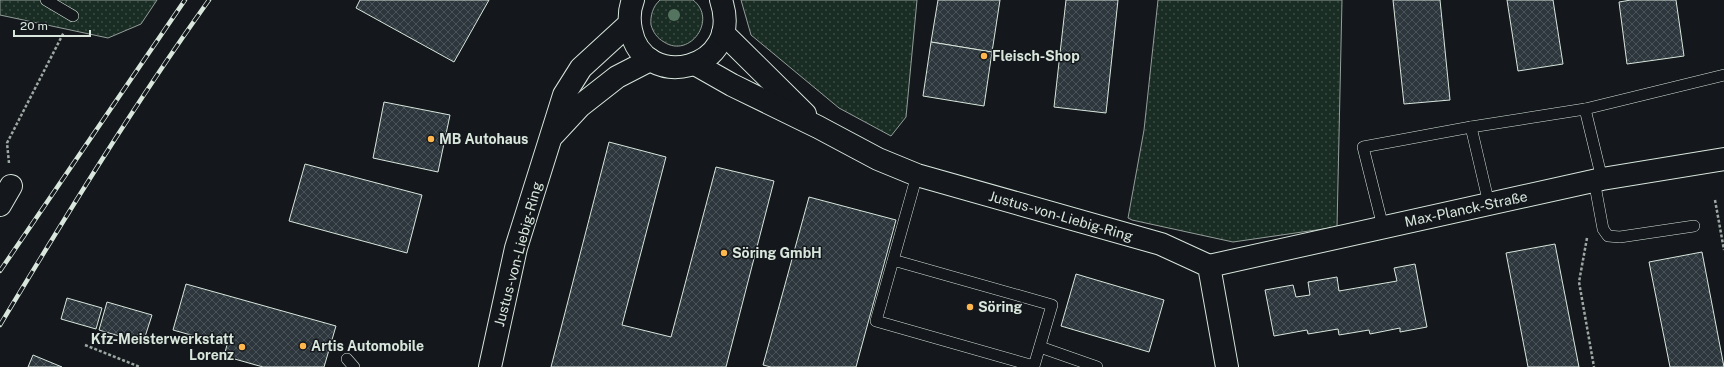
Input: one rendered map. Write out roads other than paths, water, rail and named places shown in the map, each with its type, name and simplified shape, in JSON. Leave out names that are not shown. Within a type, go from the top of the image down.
[{"type":"street","points":[[629,8],[632,36],[639,49],[650,60],[664,66],[680,68],[695,64],[708,56],[719,44],[725,29],[725,12],[721,0]]},
{"type":"street","name":"Justus-von-Liebig-Ring","points":[[490,367],[516,248],[548,141],[564,95],[575,74],[599,50],[629,8]]},
{"type":"street","name":"Justus-von-Liebig-Ring","points":[[723,33],[818,128]]},
{"type":"street","name":"Justus-von-Liebig-Ring","points":[[548,141],[580,106],[617,77],[650,60]]},
{"type":"street","name":"Justus-von-Liebig-Ring","points":[[695,64],[732,85],[878,159],[917,175],[1161,244],[1210,266]]},
{"type":"street","name":"Max-Planck-Straße","points":[[1210,266],[1598,180],[1724,159]]},
{"type":"street","points":[[0,205],[11,186]]},
{"type":"street","points":[[1210,266],[1227,367]]},
{"type":"lane","points":[[46,0],[73,16]]},
{"type":"lane","points":[[1383,227],[1363,147],[1585,109],[1724,75]]},
{"type":"lane","points":[[1585,109],[1598,180],[1603,229],[1608,236],[1620,237],[1694,226]]},
{"type":"lane","points":[[1471,128],[1489,204]]},
{"type":"lane","points":[[893,260],[1052,306],[1034,366],[876,321],[893,260],[917,175]]},
{"type":"lane","points":[[1040,346],[1098,367]]},
{"type":"railway","points":[[0,271],[185,0]]},
{"type":"railway","points":[[0,325],[50,242],[154,79],[209,0]]},
{"type":"place","name":"Fleisch-Shop","points":[[984,56]]},
{"type":"place","name":"MB Autohaus","points":[[431,139]]},
{"type":"place","name":"Söring GmbH","points":[[724,253]]},
{"type":"place","name":"Söring","points":[[970,307]]},
{"type":"place","name":"Artis Automobile","points":[[303,346]]},
{"type":"place","name":"Kfz-Meisterwerkstatt Lorenz","points":[[242,347]]}]
